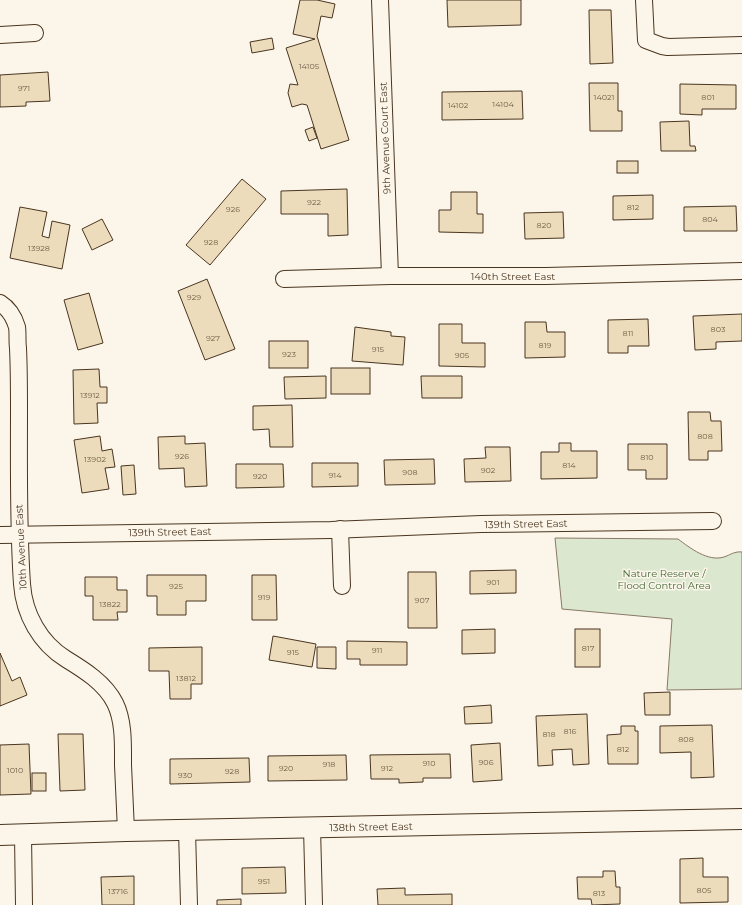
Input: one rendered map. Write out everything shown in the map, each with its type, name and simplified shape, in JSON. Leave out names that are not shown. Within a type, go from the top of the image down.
[{"type":"street","name":"9th Avenue Court East","points":[[380,0],[390,276]]},
{"type":"street","points":[[644,0],[646,40],[668,47],[742,45]]},
{"type":"street","points":[[0,35],[35,33]]},
{"type":"street","name":"140th Street East","points":[[284,279],[390,276],[554,276],[742,271]]},
{"type":"street","name":"10th Avenue East","points":[[0,302],[12,315],[17,327],[19,369],[19,534],[22,587],[26,610],[34,626],[54,650],[80,667],[106,689],[115,702],[122,729],[126,831]]},
{"type":"street","name":"139th Street East","points":[[0,535],[340,529],[481,524],[713,521]]},
{"type":"street","points":[[340,529],[342,586]]},
{"type":"street","name":"138th Street East","points":[[0,835],[126,831],[742,819]]},
{"type":"street","points":[[312,828],[314,905]]},
{"type":"street","points":[[187,830],[190,905]]},
{"type":"street","points":[[23,835],[24,905]]},
{"type":"green space","name":"Nature Reserve / Flood Control Area","points":[[555,538],[678,539],[700,553],[712,558],[724,557],[742,552],[742,689],[667,690],[672,619],[562,609]]},
{"type":"building","points":[[300,0],[317,0],[335,4],[332,18],[321,16],[317,36],[349,140],[321,149],[307,105],[302,104],[292,107],[288,93],[290,84],[298,85],[286,48],[315,39],[293,34]]},
{"type":"building","points":[[447,0],[521,0],[521,25],[448,27]]},
{"type":"building","points":[[589,10],[611,10],[613,63],[590,64]]},
{"type":"building","points":[[272,38],[274,49],[252,53],[250,42]]},
{"type":"building","points":[[48,72],[50,101],[26,102],[26,106],[0,107],[0,75]]},
{"type":"building","points":[[589,83],[618,83],[618,111],[622,111],[622,131],[590,131]]},
{"type":"building","points":[[680,84],[736,85],[736,109],[702,109],[702,115],[680,114]]},
{"type":"building","points":[[522,91],[523,119],[442,120],[442,92]]},
{"type":"building","points":[[689,121],[690,146],[695,146],[696,151],[661,151],[660,122]]},
{"type":"building","points":[[313,127],[317,138],[309,141],[305,130]]},
{"type":"building","points":[[617,161],[638,161],[638,173],[617,173]]},
{"type":"building","points":[[242,179],[266,199],[210,265],[186,245]]},
{"type":"building","points":[[347,189],[348,235],[328,236],[328,214],[281,214],[281,191]]},
{"type":"building","points":[[451,192],[477,192],[477,214],[483,214],[483,233],[439,232],[439,210],[451,210]]},
{"type":"building","points":[[653,195],[653,219],[613,220],[613,196]]},
{"type":"building","points":[[736,206],[737,231],[684,231],[684,207]]},
{"type":"building","points":[[20,207],[47,212],[42,236],[49,238],[52,221],[70,225],[62,269],[10,258]]},
{"type":"building","points":[[563,212],[564,238],[525,239],[524,213]]},
{"type":"building","points":[[102,219],[113,240],[92,250],[82,229]]},
{"type":"building","points":[[207,279],[235,349],[205,360],[178,291]]},
{"type":"building","points":[[89,293],[103,343],[78,350],[64,300]]},
{"type":"building","points":[[742,314],[742,341],[716,342],[716,349],[695,350],[693,316]]},
{"type":"building","points":[[648,319],[649,346],[628,346],[628,353],[608,353],[608,320]]},
{"type":"building","points":[[525,322],[546,322],[547,332],[565,332],[565,357],[525,358]]},
{"type":"building","points":[[439,324],[462,324],[462,343],[485,343],[485,367],[439,366]]},
{"type":"building","points":[[355,327],[391,332],[391,336],[405,337],[403,365],[352,361]]},
{"type":"building","points":[[269,341],[308,341],[308,368],[269,368]]},
{"type":"building","points":[[331,368],[370,368],[370,394],[331,394]]},
{"type":"building","points":[[99,369],[100,387],[107,387],[107,403],[97,403],[98,423],[74,424],[73,370]]},
{"type":"building","points":[[326,376],[326,398],[285,399],[284,377]]},
{"type":"building","points":[[421,376],[462,376],[462,398],[422,398]]},
{"type":"building","points":[[292,405],[293,447],[270,447],[269,429],[253,430],[253,406]]},
{"type":"building","points":[[688,412],[710,412],[711,421],[721,421],[722,451],[708,451],[708,460],[689,460]]},
{"type":"building","points":[[100,436],[102,451],[112,449],[115,467],[105,468],[109,489],[82,493],[74,440]]},
{"type":"building","points":[[185,436],[185,444],[205,443],[207,486],[185,487],[184,468],[159,469],[158,437]]},
{"type":"building","points":[[559,443],[571,443],[571,451],[597,451],[597,478],[541,479],[541,452],[559,452]]},
{"type":"building","points":[[628,444],[667,444],[667,479],[646,479],[646,470],[628,470]]},
{"type":"building","points":[[485,447],[510,447],[511,481],[465,482],[464,459],[486,458]]},
{"type":"building","points":[[434,459],[435,484],[385,485],[384,460]]},
{"type":"building","points":[[312,463],[358,463],[358,486],[312,487]]},
{"type":"building","points":[[236,464],[283,464],[284,487],[236,488]]},
{"type":"building","points":[[134,465],[136,494],[123,495],[121,466]]},
{"type":"building","points":[[516,570],[516,593],[470,594],[470,571]]},
{"type":"building","points":[[408,572],[436,572],[437,628],[408,628]]},
{"type":"building","points":[[147,575],[206,575],[206,601],[186,601],[186,615],[157,615],[157,596],[147,596]]},
{"type":"building","points":[[252,575],[276,575],[277,620],[252,620]]},
{"type":"building","points":[[85,577],[117,577],[117,590],[127,590],[127,612],[117,612],[118,620],[93,620],[93,596],[85,596]]},
{"type":"building","points":[[495,629],[495,653],[462,654],[462,630]]},
{"type":"building","points":[[575,629],[600,629],[600,667],[575,667]]},
{"type":"building","points":[[273,636],[316,644],[312,667],[269,660]]},
{"type":"building","points":[[347,641],[407,642],[407,665],[360,665],[360,659],[347,659]]},
{"type":"building","points":[[202,647],[202,684],[191,684],[191,699],[170,699],[169,671],[149,671],[149,648]]},
{"type":"building","points":[[317,647],[336,647],[336,669],[317,668]]},
{"type":"building","points":[[0,653],[12,681],[20,677],[27,695],[0,706]]},
{"type":"building","points":[[670,692],[670,715],[645,715],[644,693]]},
{"type":"building","points":[[491,705],[492,723],[465,724],[464,707]]},
{"type":"building","points":[[587,714],[589,764],[573,765],[572,749],[552,750],[553,765],[538,766],[536,716]]},
{"type":"building","points":[[712,725],[714,777],[691,778],[691,752],[660,753],[660,726]]},
{"type":"building","points":[[621,726],[635,726],[635,731],[638,731],[638,764],[608,764],[607,735],[621,734]]},
{"type":"building","points":[[58,734],[83,734],[85,790],[60,791]]},
{"type":"building","points":[[500,743],[502,780],[473,782],[471,745]]},
{"type":"building","points":[[29,744],[31,794],[0,795],[0,745]]},
{"type":"building","points":[[450,754],[451,778],[423,778],[423,782],[399,783],[399,779],[371,779],[370,755]]},
{"type":"building","points":[[346,755],[347,780],[268,781],[268,756]]},
{"type":"building","points":[[249,758],[250,782],[170,784],[170,759]]},
{"type":"building","points":[[32,773],[46,773],[46,791],[32,791]]},
{"type":"building","points":[[703,858],[703,877],[728,877],[728,902],[680,903],[680,859]]},
{"type":"building","points":[[285,867],[286,893],[242,894],[242,868]]},
{"type":"building","points":[[603,871],[615,871],[616,887],[620,887],[620,904],[592,905],[591,899],[578,899],[577,877],[603,877]]},
{"type":"building","points":[[134,876],[134,905],[102,905],[101,877]]},
{"type":"building","points":[[405,888],[405,895],[452,894],[452,905],[378,905],[377,889]]},
{"type":"building","points":[[241,899],[241,905],[217,905],[217,900]]}]
